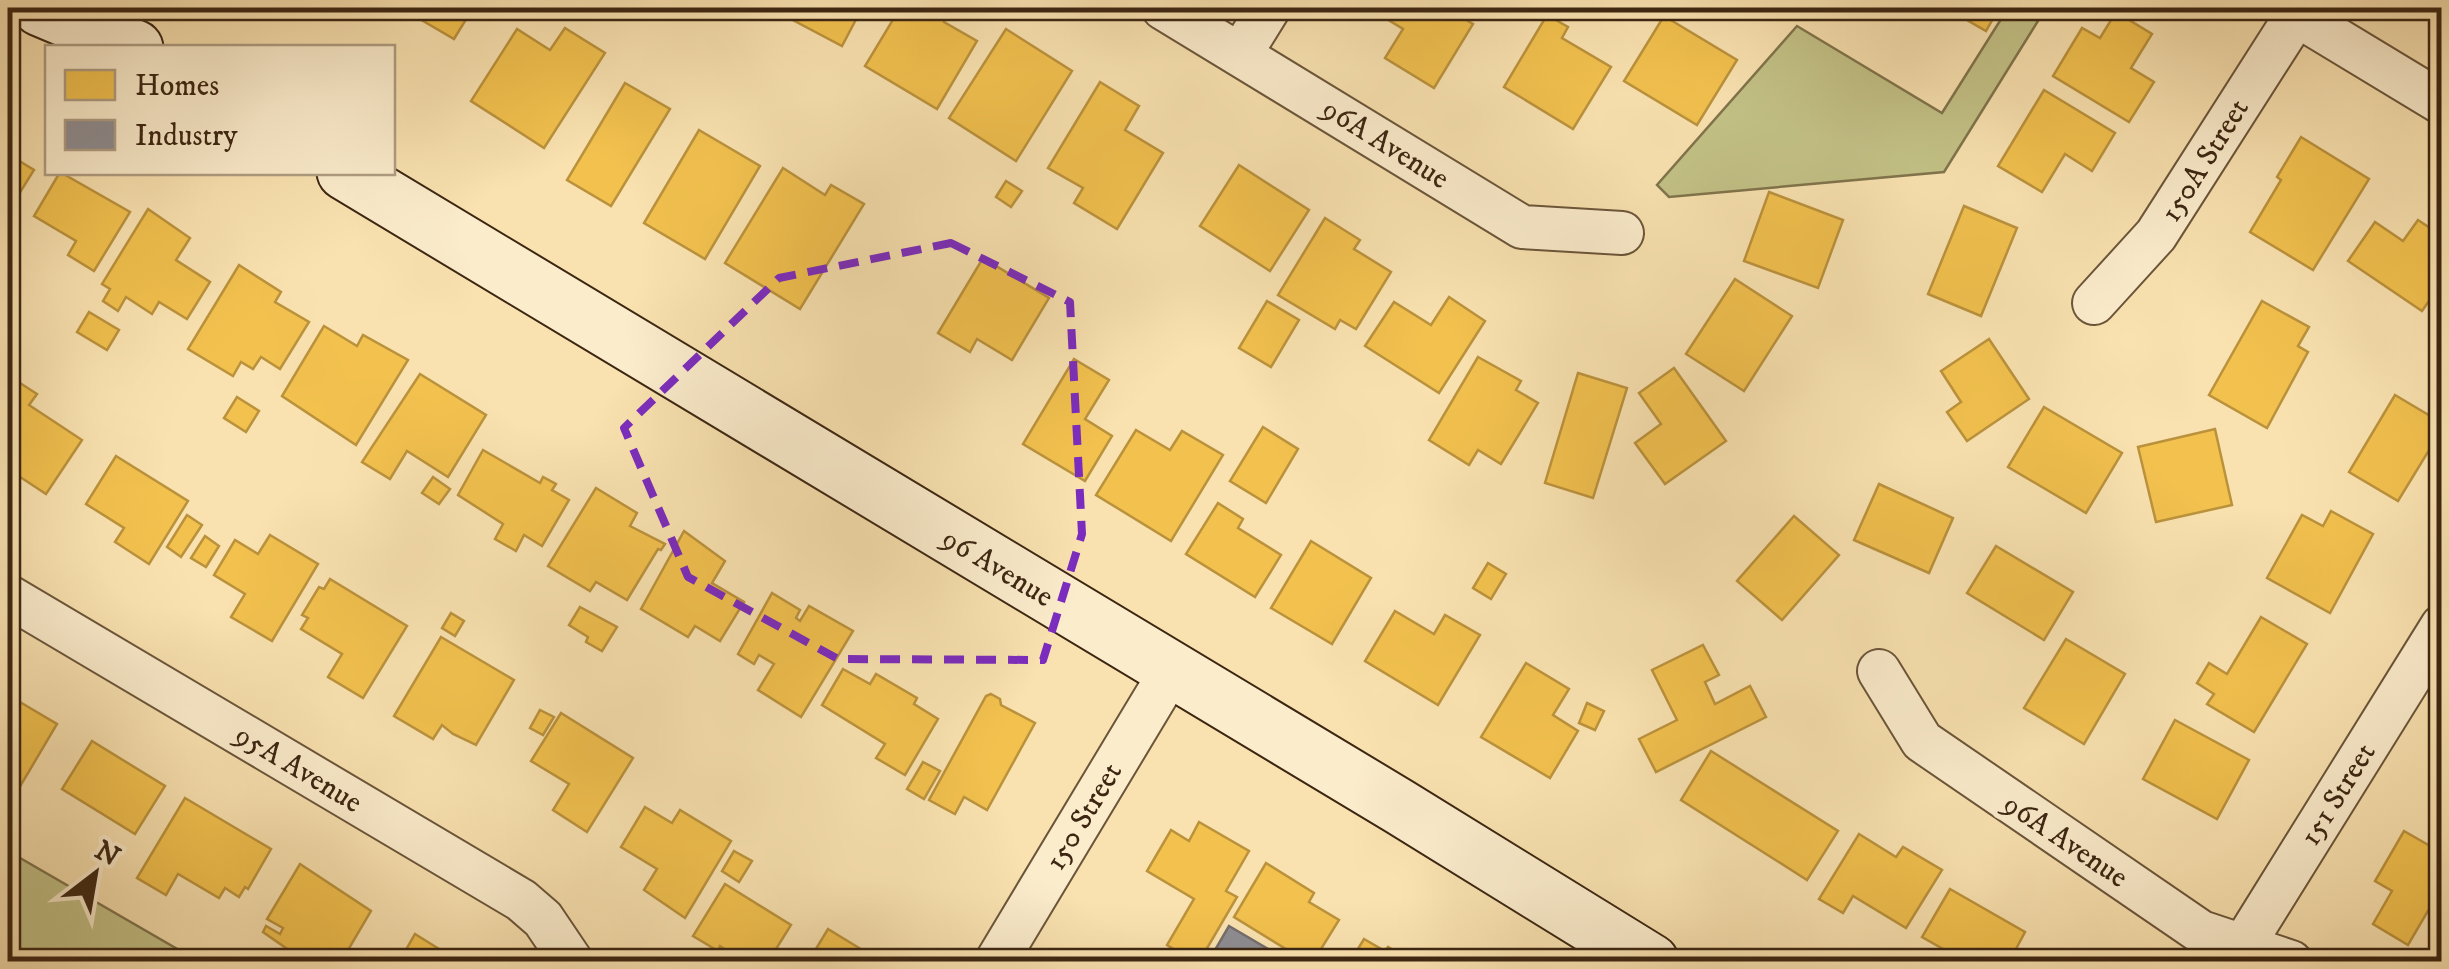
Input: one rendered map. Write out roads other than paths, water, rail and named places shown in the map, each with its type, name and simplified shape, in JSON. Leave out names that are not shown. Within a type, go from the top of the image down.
[{"type":"main road","points":[[40,8],[131,45]]},
{"type":"main road","points":[[90,8],[134,45]]},
{"type":"main road","name":"96 Avenue","points":[[350,175],[1651,962]]},
{"type":"street","name":"96A Avenue","points":[[1163,8],[1522,227],[1622,232]]},
{"type":"street","points":[[1241,53],[1269,8]]},
{"type":"street","points":[[2294,10],[2442,103]]},
{"type":"street","name":"150A Street","points":[[2094,302],[2156,235],[2294,10]]},
{"type":"street","name":"95A Avenue","points":[[8,596],[520,900],[543,919],[572,962]]},
{"type":"street","name":"151 Street","points":[[2238,953],[2442,626]]},
{"type":"street","name":"96A Avenue","points":[[1879,670],[1922,741],[2201,932],[2238,953],[2291,962]]},
{"type":"street","name":"150 Street","points":[[996,962],[1171,672]]}]
